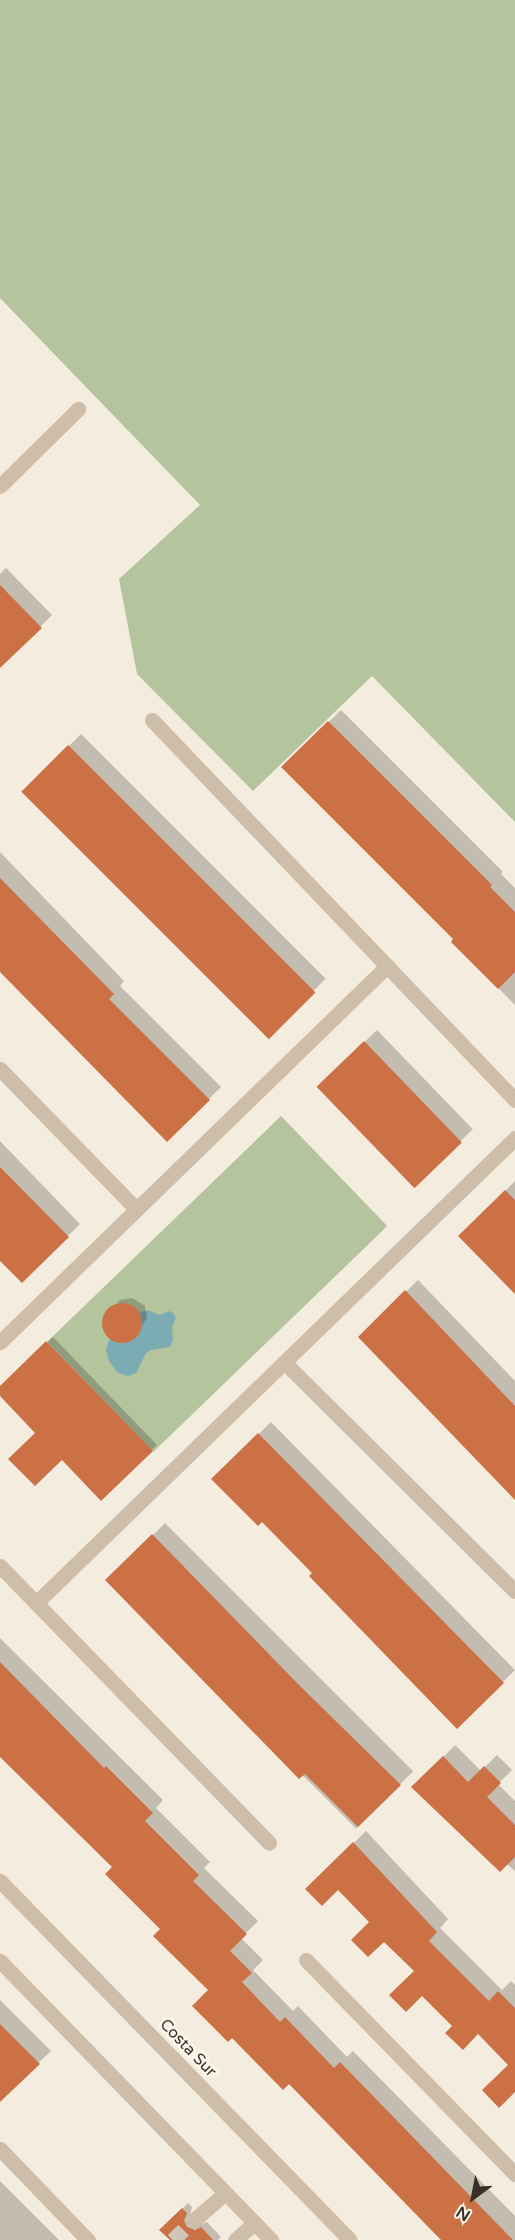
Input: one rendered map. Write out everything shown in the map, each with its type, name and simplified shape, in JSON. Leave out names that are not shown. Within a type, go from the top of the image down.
[{"type":"street","points":[[0,486],[78,409]]},
{"type":"street","points":[[152,720],[515,1100]]},
{"type":"street","points":[[0,1342],[387,966]]},
{"type":"street","points":[[0,1069],[136,1209]]},
{"type":"street","points":[[36,1602],[515,1138]]},
{"type":"street","points":[[284,1362],[515,1591]]},
{"type":"street","points":[[0,1566],[269,1843]]},
{"type":"street","name":"Costa Sur","points":[[0,1881],[350,2240]]},
{"type":"street","points":[[306,1960],[515,2174]]},
{"type":"street","points":[[0,1961],[271,2240]]},
{"type":"street","points":[[0,2150],[88,2240]]},
{"type":"street","points":[[194,2220],[225,2193]]},
{"type":"street","points":[[235,2240],[254,2223]]},
{"type":"green space","points":[[0,0],[515,0],[515,822],[372,676],[253,791],[137,674],[119,579],[200,505],[0,298]]},
{"type":"green space","points":[[281,1116],[387,1226],[153,1452],[47,1342]]},
{"type":"water","points":[[148,1310],[159,1315],[169,1311],[176,1318],[172,1327],[173,1340],[170,1347],[146,1353],[136,1373],[128,1376],[118,1373],[109,1361],[106,1350],[109,1340],[130,1316]]},
{"type":"building","points":[[0,585],[42,628],[0,668]]},
{"type":"building","points":[[328,721],[492,885],[490,887],[515,912],[515,972],[498,989],[451,942],[453,939],[281,767]]},
{"type":"building","points":[[68,745],[315,992],[269,1039],[21,792]]},
{"type":"building","points":[[0,878],[114,994],[109,999],[210,1100],[167,1142],[0,972]]},
{"type":"building","points":[[364,1041],[462,1142],[414,1188],[317,1087]]},
{"type":"building","points":[[0,1167],[69,1237],[22,1283],[0,1261]]},
{"type":"building","points":[[505,1190],[515,1200],[515,1294],[458,1236]]},
{"type":"building","points":[[405,1290],[515,1406],[515,1500],[358,1337]]},
{"type":"building","points":[[122,1303],[136,1309],[142,1323],[136,1337],[122,1343],[108,1337],[102,1323],[108,1309]]},
{"type":"building","points":[[46,1341],[153,1451],[101,1501],[62,1460],[35,1486],[8,1459],[35,1433],[0,1396],[0,1386]]},
{"type":"building","points":[[258,1433],[504,1683],[457,1729],[309,1576],[312,1573],[262,1522],[258,1526],[211,1479]]},
{"type":"building","points":[[152,1534],[297,1683],[401,1785],[358,1827],[305,1774],[299,1779],[105,1580]]},
{"type":"building","points":[[0,1662],[104,1768],[106,1766],[153,1813],[145,1821],[199,1875],[193,1881],[247,1934],[230,1951],[252,1973],[242,1982],[280,2022],[285,2017],[334,2068],[340,2062],[513,2240],[441,2240],[289,2084],[283,2090],[232,2038],[228,2042],[192,2006],[208,1990],[153,1936],[160,1929],[105,1874],[112,1867],[0,1757]]},
{"type":"building","points":[[443,1756],[468,1782],[484,1766],[501,1783],[487,1797],[515,1825],[515,1857],[500,1872],[411,1787]]},
{"type":"building","points":[[353,1842],[437,1932],[429,1941],[489,2001],[498,1991],[515,2008],[515,2092],[499,2108],[482,2090],[508,2065],[478,2034],[463,2050],[445,2033],[452,2026],[422,1996],[406,2012],[389,1995],[414,1971],[384,1942],[368,1957],[351,1940],[369,1922],[338,1890],[322,1906],[305,1889]]},
{"type":"building","points":[[0,2024],[40,2064],[0,2102]]},
{"type":"building","points":[[182,2208],[187,2213],[184,2221],[187,2227],[195,2230],[201,2227],[213,2240],[170,2240],[159,2230]]},
{"type":"tunnel","points":[[173,2240],[194,2220]]}]
